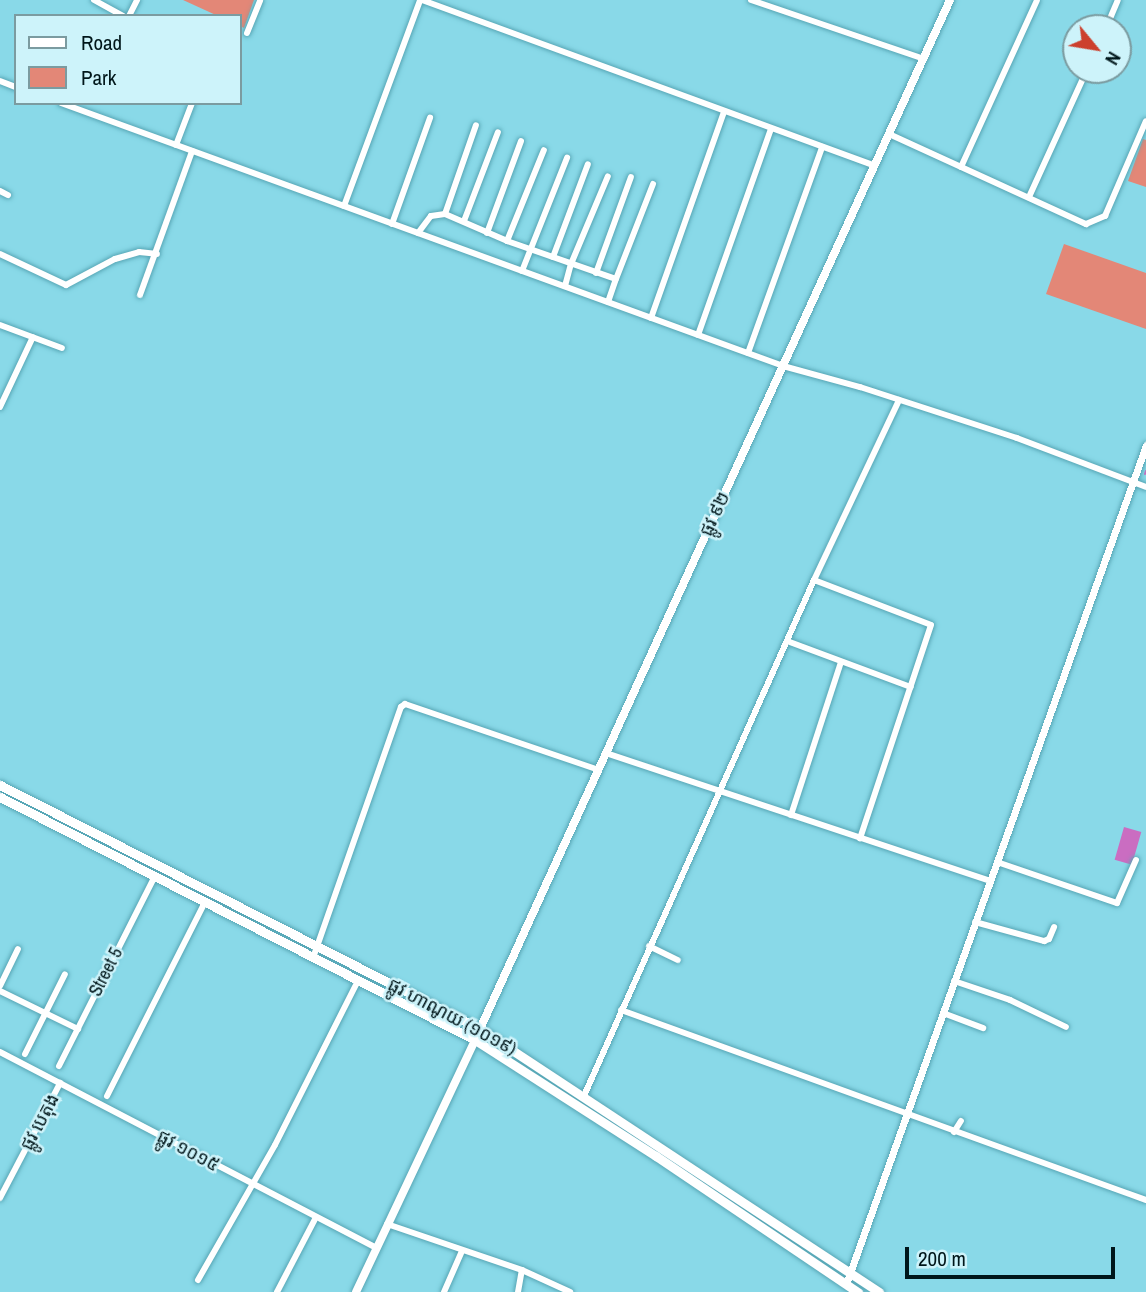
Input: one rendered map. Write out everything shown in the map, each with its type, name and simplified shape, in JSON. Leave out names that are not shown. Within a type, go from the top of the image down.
[{"type":"main road","name":"ផ្លូវ ៩២","points":[[480,1029],[950,0]]},
{"type":"main road","name":"ផ្លូវ ហាណូយ (១០១៩)","points":[[0,785],[480,1029],[584,1095],[879,1292]]},
{"type":"main road","name":"ផ្លូវ ហាណូយ (១០១៩)","points":[[0,797],[204,904],[475,1040],[580,1106],[858,1292]]},
{"type":"main road","points":[[356,1292],[475,1040]]},
{"type":"street","points":[[94,0],[119,14]]},
{"type":"street","points":[[247,33],[260,0]]},
{"type":"street","points":[[344,206],[421,0],[875,166]]},
{"type":"street","points":[[751,0],[923,59]]},
{"type":"street","points":[[961,167],[1037,0]]},
{"type":"street","points":[[1029,197],[1081,84]]},
{"type":"street","points":[[66,105],[783,366],[1023,440],[1146,487]]},
{"type":"street","points":[[176,145],[191,105]]},
{"type":"street","points":[[651,318],[723,112]]},
{"type":"street","points":[[392,224],[430,118]]},
{"type":"street","points":[[889,134],[1086,224],[1097,222],[1105,216],[1146,121]]},
{"type":"street","points":[[444,214],[476,125]]},
{"type":"street","points":[[698,335],[771,129]]},
{"type":"street","points":[[464,221],[498,132]]},
{"type":"street","points":[[487,233],[521,141]]},
{"type":"street","points":[[747,353],[822,147]]},
{"type":"street","points":[[506,241],[544,150]]},
{"type":"street","points":[[140,295],[192,151]]},
{"type":"street","points":[[522,271],[567,158]]},
{"type":"street","points":[[553,257],[588,164]]},
{"type":"street","points":[[565,286],[571,264],[608,176]]},
{"type":"street","points":[[596,273],[631,177]]},
{"type":"street","points":[[608,302],[653,184]]},
{"type":"street","points":[[0,191],[8,195]]},
{"type":"street","points":[[418,233],[431,216],[444,214],[506,241],[616,279]]},
{"type":"street","points":[[0,254],[66,285],[116,259],[139,252],[157,254]]},
{"type":"street","points":[[0,325],[62,348]]},
{"type":"street","points":[[0,407],[33,337]]},
{"type":"street","points":[[580,1106],[814,580],[899,400]]},
{"type":"street","points":[[846,1284],[1146,445]]},
{"type":"street","points":[[814,580],[931,625],[860,838]]},
{"type":"street","points":[[787,640],[911,687]]},
{"type":"street","points":[[791,815],[841,662]]},
{"type":"street","points":[[313,958],[401,707],[405,704],[598,770]]},
{"type":"street","points":[[606,754],[990,881]]},
{"type":"street","points":[[997,862],[1117,903],[1121,901],[1136,860]]},
{"type":"street","name":"Street 5","points":[[59,1066],[154,878]]},
{"type":"street","points":[[107,1096],[204,904]]},
{"type":"street","points":[[975,922],[1044,941],[1049,939],[1055,927]]},
{"type":"street","points":[[649,946],[678,960]]},
{"type":"street","points":[[18,949],[0,988],[78,1029]]},
{"type":"street","points":[[25,1054],[65,974]]},
{"type":"street","points":[[198,1280],[252,1185],[358,981]]},
{"type":"street","points":[[954,981],[1010,1000],[1066,1027]]},
{"type":"street","points":[[621,1010],[1146,1200]]},
{"type":"street","points":[[943,1013],[983,1028]]},
{"type":"street","points":[[475,1040],[480,1029]]},
{"type":"street","name":"ផ្លូវ ១០១៥","points":[[0,1052],[315,1219],[376,1248]]},
{"type":"street","name":"ផ្លូវ បេតុង","points":[[0,1198],[61,1083]]},
{"type":"street","points":[[954,1132],[961,1121]]},
{"type":"street","points":[[277,1292],[315,1219]]},
{"type":"street","points":[[387,1224],[522,1270],[570,1292]]},
{"type":"street","points":[[444,1292],[463,1251]]},
{"type":"street","points":[[518,1292],[522,1270]]},
{"type":"green space","points":[[183,0],[254,0],[244,28],[242,14],[214,14]]},
{"type":"green space","points":[[1143,139],[1146,140],[1146,187],[1128,181]]},
{"type":"green space","points":[[1064,244],[1146,273],[1146,329],[1046,294]]},
{"type":"shaded area","points":[[1124,827],[1141,832],[1132,865],[1115,860]]}]
